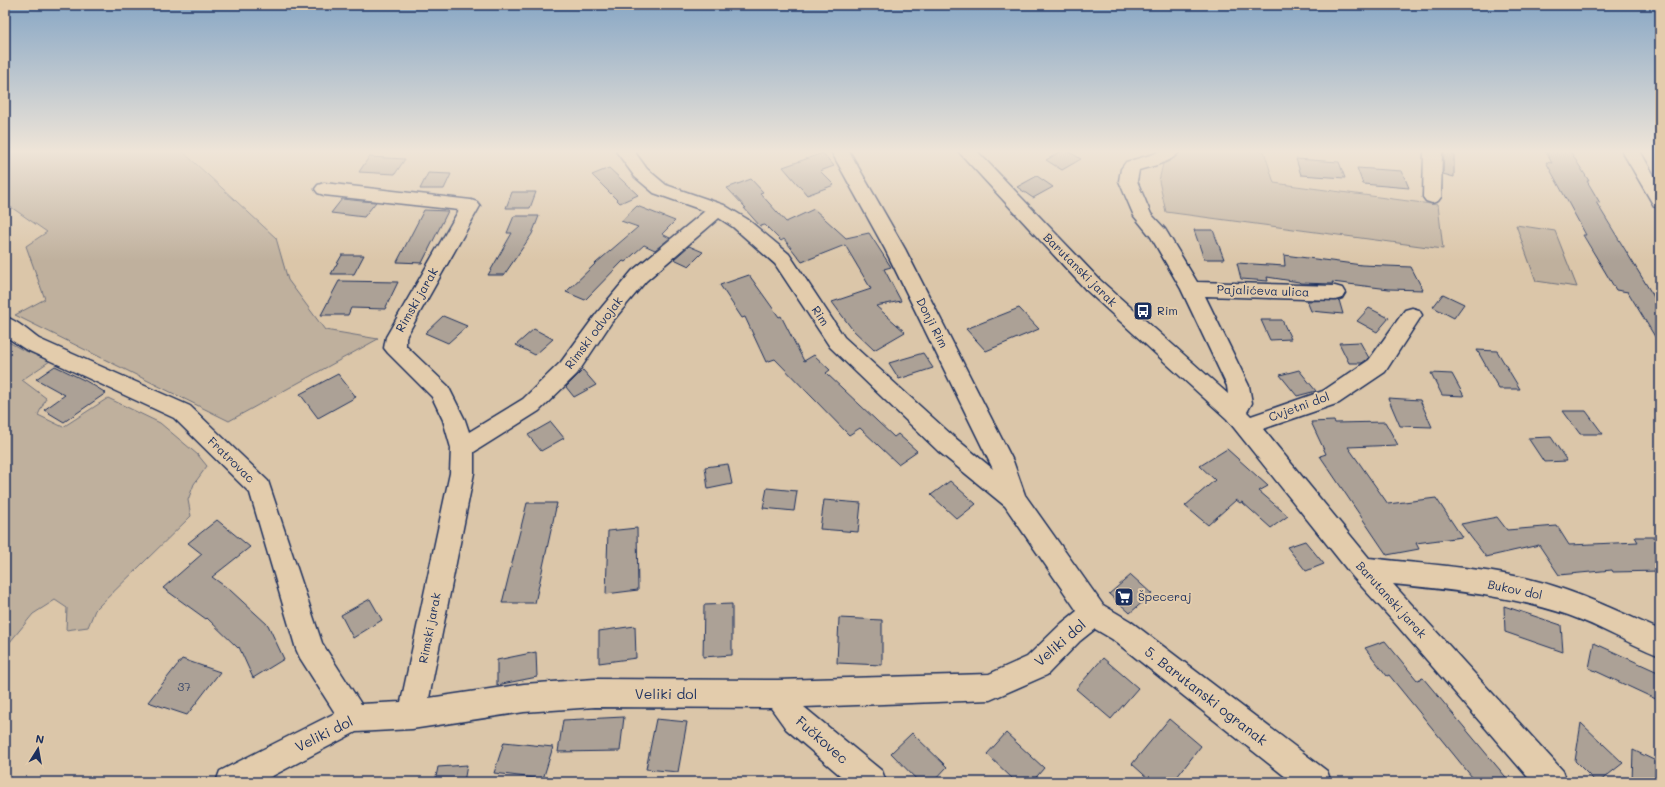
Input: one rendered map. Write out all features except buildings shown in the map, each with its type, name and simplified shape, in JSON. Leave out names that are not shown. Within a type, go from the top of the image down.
[{"type":"street","name":"Rim","points":[[658,188],[718,209],[740,223],[782,259],[837,342],[946,444],[1014,499],[1094,614]]},
{"type":"street","name":"Donji Rim","points":[[861,188],[895,249],[1001,461],[1014,499]]},
{"type":"street","name":"Barutanski jarak","points":[[1002,188],[1093,285],[1241,419],[1362,569],[1403,613],[1516,743],[1552,782]]},
{"type":"street","points":[[1130,188],[1143,216],[1158,233],[1191,290],[1238,386],[1241,419]]},
{"type":"street","points":[[1432,188],[1432,197]]},
{"type":"street","points":[[1652,188],[1660,202]]},
{"type":"street","name":"Rimski jarak","points":[[324,189],[471,206],[396,337],[395,348],[440,392],[454,420],[463,448],[462,473],[412,715]]},
{"type":"street","name":"Rimski odvojak","points":[[463,448],[531,404],[569,368],[604,318],[639,276],[718,209]]},
{"type":"street","name":"Pajalićeva ulica","points":[[1191,290],[1335,293]]},
{"type":"street","name":"Cvjetni dol","points":[[1241,419],[1331,397],[1377,366],[1412,315]]},
{"type":"street","name":"Fratrovac","points":[[5,324],[16,334],[32,344],[182,412],[260,488],[310,649],[354,718]]},
{"type":"street","name":"Bukov dol","points":[[1362,569],[1465,580],[1529,591],[1575,605],[1660,643]]},
{"type":"street","name":"Veliki dol","points":[[231,782],[354,718],[412,715],[524,698],[595,693],[778,694],[990,687],[1036,666],[1071,632],[1094,614]]},
{"type":"street","name":"5. Barutanski ogranak","points":[[1094,614],[1121,630],[1316,782]]},
{"type":"street","name":"Fučkovec","points":[[778,694],[796,719],[870,782]]},
{"type":"shaded area","points":[[5,188],[222,188],[276,238],[288,280],[325,330],[378,339],[229,421],[15,315],[45,299],[26,246],[47,232],[5,203]]},
{"type":"shaded area","points":[[1161,188],[1309,188],[1438,205],[1443,249],[1166,212]]},
{"type":"shaded area","points":[[1516,225],[1555,231],[1577,287],[1536,281]]},
{"type":"shaded area","points":[[5,340],[21,349],[50,361],[22,380],[46,398],[38,415],[63,427],[108,398],[160,423],[198,455],[207,466],[194,484],[188,500],[191,516],[95,610],[88,627],[66,630],[67,608],[55,600],[33,614],[5,648]]},
{"type":"place","name":"Rim","points":[[1143,311]]},
{"type":"place","name":"Špeceraj","points":[[1124,597]]}]
